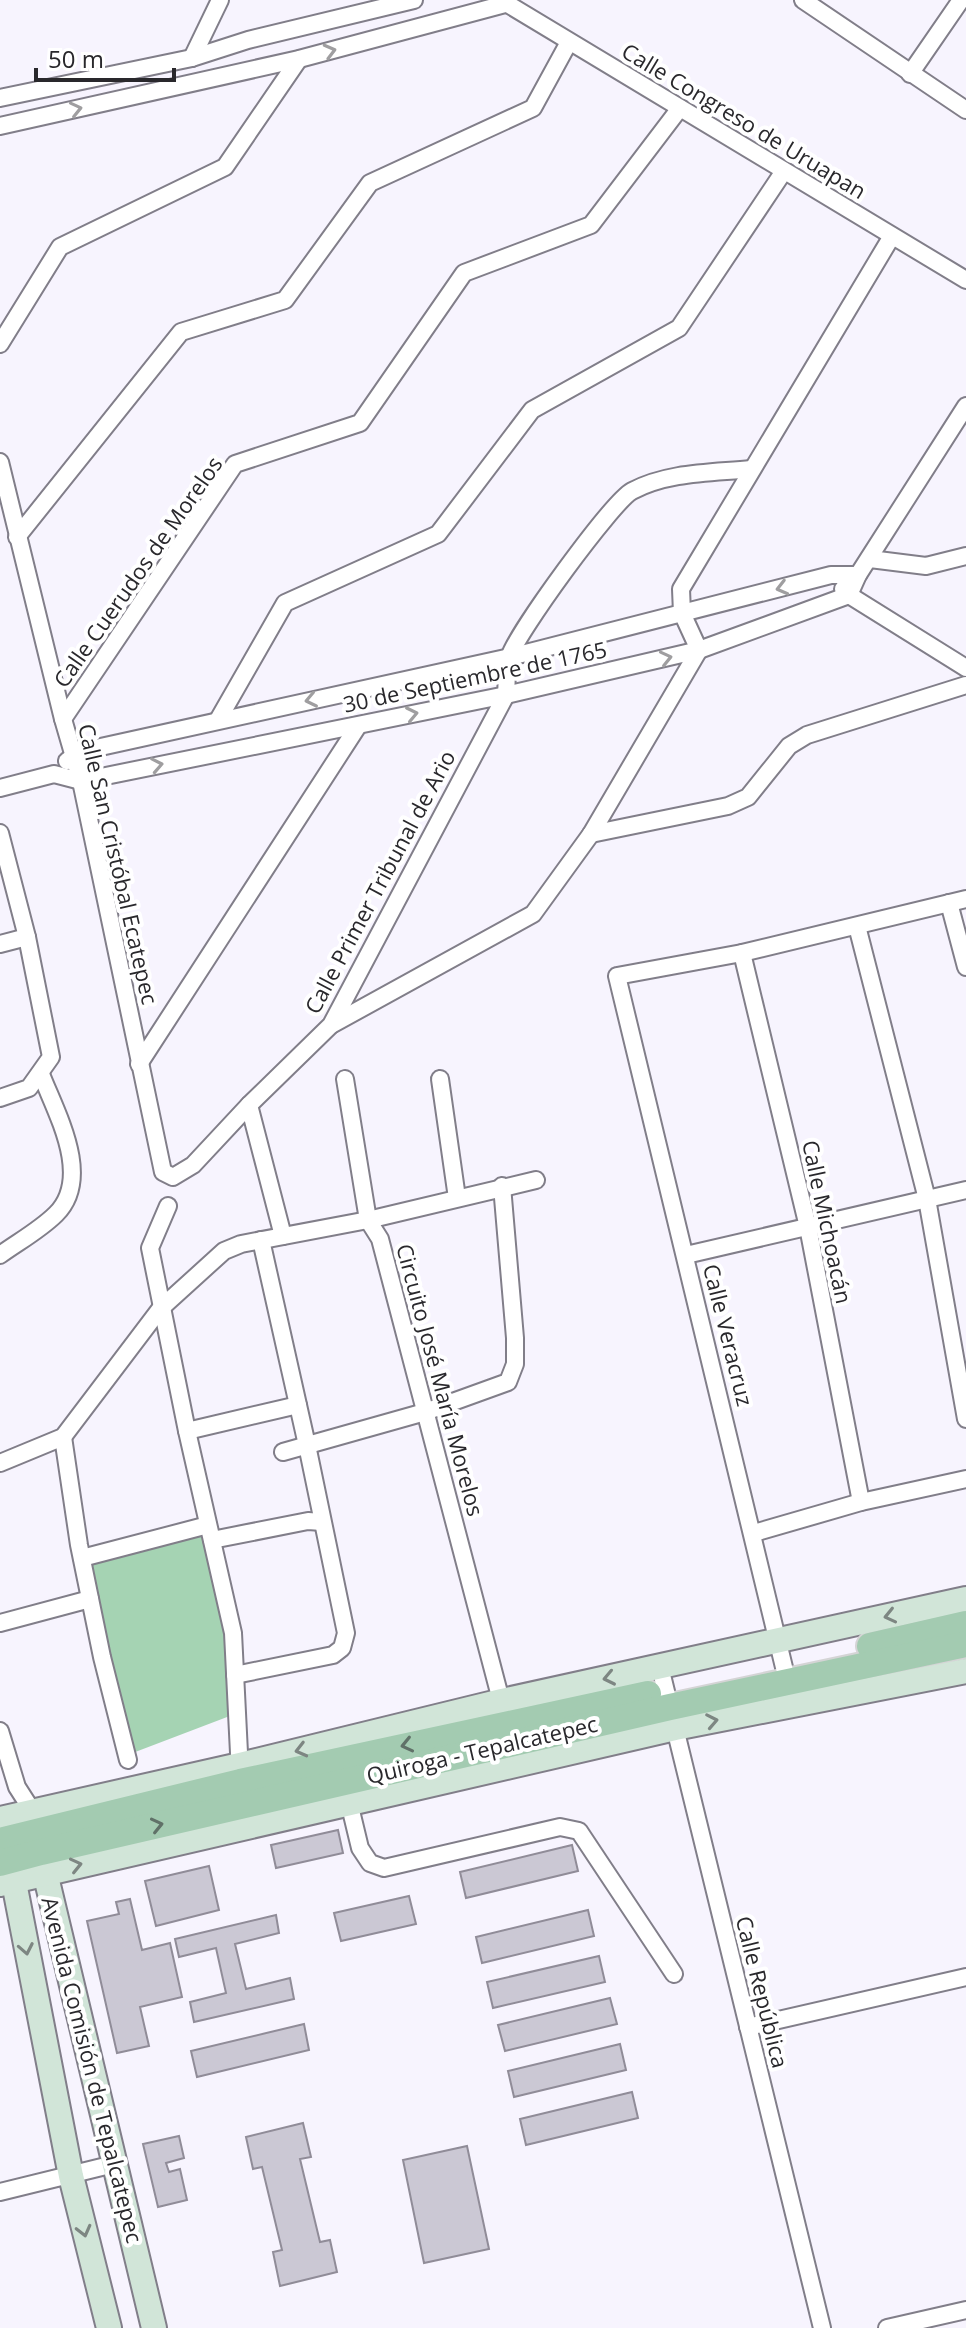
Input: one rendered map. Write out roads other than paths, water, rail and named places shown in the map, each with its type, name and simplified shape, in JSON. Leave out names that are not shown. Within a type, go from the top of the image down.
[{"type":"main road","name":"Quiroga - Tepalcatepec","points":[[786,1673],[966,1624]]},
{"type":"main road","name":"Quiroga - Tepalcatepec","points":[[16,1848],[668,1698],[786,1673],[966,1644]]},
{"type":"main road","name":"Quiroga - Tepalcatepec","points":[[16,1848],[240,1774],[342,1771],[504,1712],[668,1698]]},
{"type":"street","points":[[192,58],[220,0]]},
{"type":"street","points":[[0,98],[192,58],[248,40],[414,0]]},
{"type":"street","points":[[910,74],[961,0]]},
{"type":"street","points":[[0,126],[299,59],[503,2]]},
{"type":"street","name":"Calle Congreso de Uruapan","points":[[503,2],[966,280]]},
{"type":"street","points":[[811,2],[910,74],[966,110]]},
{"type":"street","points":[[248,40],[257,68]]},
{"type":"street","points":[[17,537],[181,332],[285,300],[370,183],[533,108],[569,42]]},
{"type":"street","points":[[0,344],[60,247],[225,167],[299,59]]},
{"type":"street","name":"Calle Cuerudos de Morelos","points":[[63,719],[235,464],[360,423],[464,273],[591,225],[680,108]]},
{"type":"street","points":[[218,720],[285,603],[438,534],[532,410],[679,328],[784,171]]},
{"type":"street","points":[[331,1025],[533,914],[591,834],[699,650],[682,613],[681,589],[892,236]]},
{"type":"street","points":[[849,595],[858,575],[966,406]]},
{"type":"street","name":"Calle San Cristóbal Ecatepec","points":[[0,462],[81,781],[163,1172],[173,1177]]},
{"type":"street","points":[[506,695],[510,657],[531,618],[595,531],[629,492],[671,476],[751,469]]},
{"type":"street","points":[[870,559],[926,566],[966,556]]},
{"type":"street","points":[[831,575],[849,595],[966,668]]},
{"type":"street","name":"30 de Septiembre de 1765","points":[[74,756],[218,720],[510,657],[831,575],[858,575]]},
{"type":"street","name":"30 de Septiembre de 1765","points":[[81,781],[506,695],[699,650],[849,595]]},
{"type":"street","points":[[591,834],[728,806],[748,797],[789,746],[807,735],[966,685]]},
{"type":"street","name":"Calle Primer Tribunal de Ario","points":[[173,1177],[193,1165],[331,1025],[506,695]]},
{"type":"street","points":[[139,1064],[358,726]]},
{"type":"street","points":[[0,788],[54,774],[74,756]]},
{"type":"street","points":[[54,774],[81,781]]},
{"type":"street","points":[[0,833],[27,937],[51,1057],[29,1088],[0,1098]]},
{"type":"street","points":[[742,953],[966,899]]},
{"type":"street","points":[[949,903],[966,967]]},
{"type":"street","points":[[857,926],[927,1199],[966,1419]]},
{"type":"street","points":[[0,944],[27,937]]},
{"type":"street","name":"Calle Veracruz","points":[[742,953],[617,976],[786,1673]]},
{"type":"street","name":"Calle Michoacán","points":[[742,953],[808,1227],[861,1502]]},
{"type":"street","points":[[0,1255],[57,1213],[67,1195],[73,1173],[63,1131],[41,1074]]},
{"type":"street","name":"Circuito José María Morelos","points":[[345,1079],[368,1220],[380,1239],[504,1712]]},
{"type":"street","points":[[440,1079],[457,1198]]},
{"type":"street","points":[[249,1105],[283,1236]]},
{"type":"street","points":[[0,1463],[63,1437],[160,1309],[224,1251],[261,1240],[368,1220],[536,1180]]},
{"type":"street","points":[[283,1452],[425,1412],[508,1382],[515,1364],[515,1338],[502,1186]]},
{"type":"street","points":[[686,1255],[966,1190]]},
{"type":"street","points":[[168,1206],[150,1248],[160,1309],[233,1633],[240,1774]]},
{"type":"street","points":[[235,1675],[333,1655],[342,1648],[346,1633],[261,1240]]},
{"type":"street","points":[[187,1431],[298,1405]]},
{"type":"street","points":[[63,1437],[90,1599],[128,1760]]},
{"type":"street","points":[[754,1533],[861,1502],[966,1479]]},
{"type":"street","points":[[81,1551],[210,1532],[322,1522]]},
{"type":"street","points":[[0,1623],[90,1599]]},
{"type":"street","points":[[668,1698],[786,1673],[966,1599]]},
{"type":"street","points":[[786,1673],[966,1671]]},
{"type":"street","name":"Calle República","points":[[668,1698],[822,2328]]},
{"type":"street","points":[[0,1731],[17,1787],[16,1848]]},
{"type":"street","points":[[342,1771],[360,1848],[370,1863],[384,1868],[560,1827],[579,1831],[674,1974]]},
{"type":"street","name":"Avenida Comisión de Tepalcatepec","points":[[16,1848],[114,2164],[154,2328]]},
{"type":"street","name":"Avenida Comisión de Tepalcatepec","points":[[16,1848],[71,2176],[109,2328]]},
{"type":"street","points":[[748,2027],[966,1977]]},
{"type":"street","points":[[0,2192],[114,2164]]},
{"type":"street","points":[[887,2328],[966,2310]]}]
